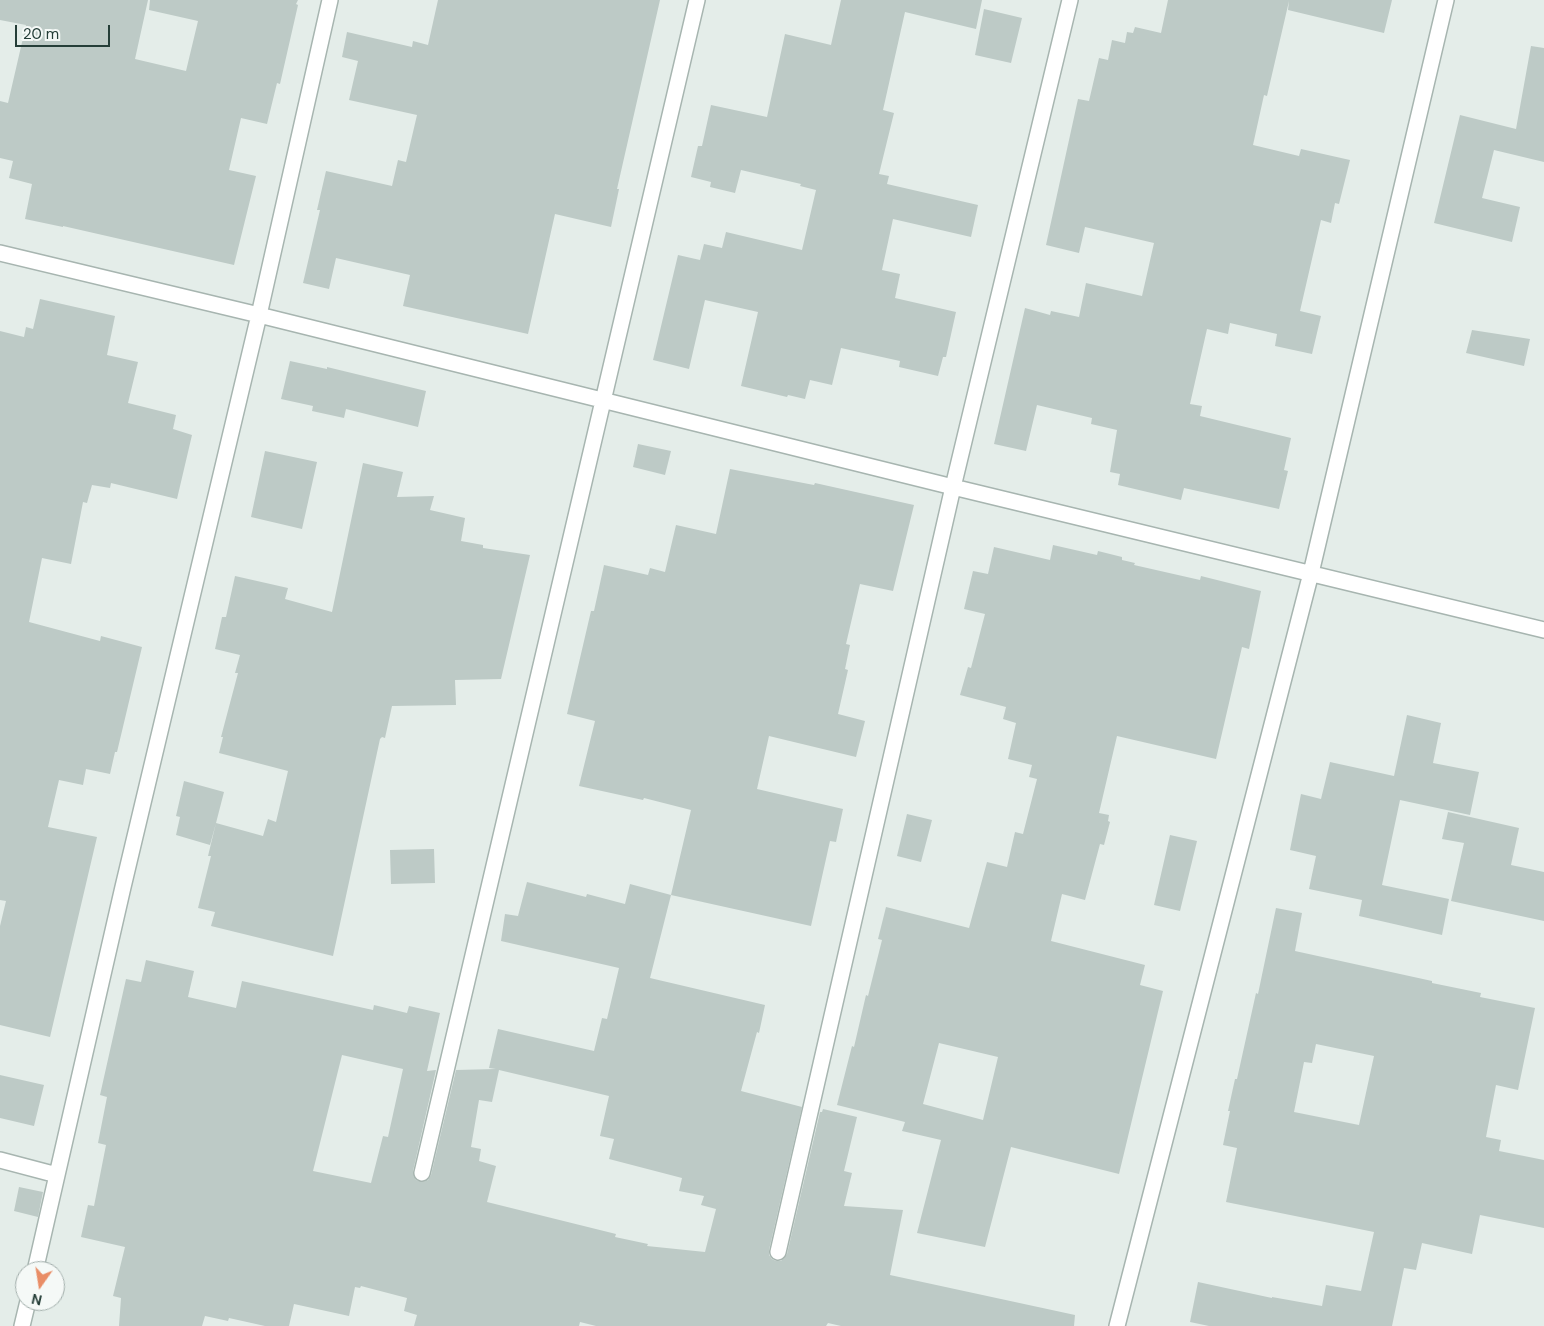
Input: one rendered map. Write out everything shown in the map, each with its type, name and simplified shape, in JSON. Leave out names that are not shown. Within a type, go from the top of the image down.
[{"type":"street","points":[[37,1261],[123,887],[259,315],[330,0]]},
{"type":"street","points":[[422,1173],[697,0]]},
{"type":"street","points":[[778,1252],[954,487],[1070,0]]},
{"type":"street","points":[[1117,1326],[1311,573],[1446,0]]},
{"type":"street","points":[[0,253],[1544,630]]},
{"type":"street","points":[[0,1160],[57,1175]]},
{"type":"street","points":[[22,1326],[26,1311]]},
{"type":"building","points":[[0,0],[148,0],[135,59],[186,71],[198,21],[149,10],[150,0],[298,0],[280,84],[277,83],[267,124],[241,118],[229,170],[256,176],[234,265],[25,219],[32,184],[9,178],[13,161],[0,158],[0,101],[8,103],[26,25],[0,20]]},
{"type":"building","points":[[438,0],[660,0],[617,189],[619,189],[611,227],[555,214],[528,334],[403,306],[410,275],[336,258],[329,289],[303,283],[320,210],[317,210],[326,171],[392,186],[398,160],[406,162],[417,115],[349,100],[358,61],[342,57],[347,32],[412,47],[413,41],[428,45]]},
{"type":"building","points":[[841,0],[982,0],[976,29],[905,12],[883,110],[894,113],[879,174],[889,176],[887,184],[978,205],[971,237],[893,219],[882,270],[900,274],[895,298],[956,312],[946,357],[943,357],[938,376],[899,367],[900,361],[841,348],[832,385],[810,380],[805,399],[788,395],[787,397],[741,386],[758,312],[705,300],[689,369],[653,360],[678,255],[700,260],[704,244],[722,248],[726,232],[802,250],[816,190],[800,186],[801,184],[741,170],[735,193],[710,187],[711,182],[691,177],[698,146],[702,146],[711,105],[767,117],[785,34],[831,45]]},
{"type":"building","points":[[1168,0],[1392,0],[1384,33],[1288,10],[1289,1],[1267,96],[1264,95],[1253,145],[1299,156],[1301,149],[1350,160],[1339,204],[1335,203],[1331,223],[1321,220],[1300,311],[1321,316],[1312,354],[1275,346],[1277,334],[1230,323],[1228,334],[1207,329],[1190,404],[1202,406],[1200,416],[1291,438],[1284,470],[1288,471],[1279,509],[1184,488],[1181,500],[1118,485],[1120,474],[1110,472],[1117,430],[1091,424],[1092,418],[1037,405],[1026,451],[994,444],[1025,308],[1050,315],[1051,311],[1079,317],[1086,283],[1142,296],[1154,243],[1085,227],[1079,253],[1046,245],[1078,99],[1089,101],[1099,58],[1108,60],[1112,40],[1125,43],[1127,32],[1133,33],[1135,27],[1161,33]]},
{"type":"building","points":[[984,9],[1022,18],[1011,63],[975,55]]},
{"type":"building","points":[[1531,46],[1544,48],[1544,162],[1494,150],[1482,198],[1520,207],[1512,242],[1434,223],[1460,115],[1516,129]]},
{"type":"building","points":[[40,299],[115,316],[107,355],[138,362],[128,403],[176,415],[173,429],[192,435],[177,499],[111,483],[110,488],[92,485],[87,503],[83,502],[71,564],[42,558],[29,622],[100,641],[101,636],[142,647],[110,774],[86,769],[83,785],[59,780],[48,827],[97,837],[50,1037],[0,1025],[0,926],[6,901],[0,900],[0,331],[24,337],[26,327],[33,329]]},
{"type":"building","points":[[1472,330],[1530,339],[1524,366],[1466,353]]},
{"type":"building","points":[[290,361],[327,369],[327,367],[426,391],[418,427],[346,409],[344,418],[312,411],[313,406],[281,399]]},
{"type":"building","points":[[638,444],[671,451],[665,475],[633,467]]},
{"type":"building","points":[[265,451],[317,462],[302,529],[251,517]]},
{"type":"building","points":[[363,463],[403,472],[397,497],[434,496],[430,510],[465,518],[461,541],[483,545],[483,548],[530,555],[501,679],[455,680],[456,705],[392,706],[385,738],[382,737],[380,739],[333,956],[211,926],[215,912],[198,908],[211,856],[208,856],[216,823],[263,836],[268,819],[276,822],[288,771],[219,753],[223,737],[221,737],[238,673],[235,673],[240,655],[215,649],[222,617],[226,617],[235,576],[288,588],[285,599],[332,612]]},
{"type":"building","points":[[730,469],[814,485],[815,483],[914,505],[893,591],[860,584],[846,644],[850,645],[845,669],[848,670],[838,714],[865,721],[856,757],[769,736],[757,789],[843,809],[836,842],[830,841],[811,926],[671,895],[691,810],[644,798],[643,800],[579,786],[595,721],[567,714],[591,611],[594,611],[604,565],[648,575],[650,568],[665,572],[676,525],[716,534]]},
{"type":"building","points":[[1053,545],[1097,555],[1098,551],[1122,557],[1122,560],[1135,563],[1134,565],[1200,580],[1201,576],[1261,591],[1249,649],[1242,647],[1216,759],[1117,736],[1099,813],[1109,815],[1108,821],[1110,822],[1104,845],[1100,844],[1085,900],[1062,894],[1051,941],[1145,965],[1140,985],[1163,991],[1119,1174],[1011,1147],[985,1247],[917,1233],[941,1140],[902,1131],[905,1122],[837,1105],[882,940],[878,939],[886,907],[969,928],[987,862],[1007,867],[1015,832],[1023,834],[1037,779],[1029,777],[1032,765],[1008,759],[1016,723],[1003,719],[1006,707],[960,695],[968,667],[971,668],[985,614],[964,609],[973,571],[988,574],[994,547],[1050,560]],"holes":[[[939,1043],[998,1057],[983,1120],[923,1104]]]},
{"type":"building","points":[[1407,715],[1441,723],[1433,763],[1479,772],[1470,815],[1400,800],[1382,885],[1449,899],[1442,935],[1359,916],[1362,900],[1309,889],[1316,856],[1290,850],[1301,794],[1321,799],[1330,762],[1394,776]]},
{"type":"building","points":[[184,781],[224,792],[210,845],[176,835],[180,817],[176,816]]},
{"type":"building","points":[[1448,812],[1519,828],[1511,865],[1544,872],[1544,921],[1451,901],[1464,843],[1442,839]]},
{"type":"building","points":[[907,814],[932,820],[921,862],[897,856]]},
{"type":"building","points":[[1170,835],[1197,841],[1180,911],[1154,905]]},
{"type":"building","points":[[434,849],[435,883],[391,884],[390,850]]},
{"type":"building","points":[[527,882],[586,897],[587,894],[625,904],[630,884],[671,895],[650,978],[765,1005],[759,1033],[757,1032],[741,1091],[802,1107],[769,1250],[769,1255],[772,1259],[781,1261],[787,1254],[820,1112],[823,1109],[857,1117],[844,1171],[852,1173],[844,1206],[903,1210],[890,1275],[1075,1315],[1074,1326],[841,1326],[828,1323],[826,1326],[596,1326],[580,1322],[579,1326],[414,1326],[417,1315],[404,1311],[407,1298],[361,1286],[360,1288],[355,1287],[349,1316],[294,1304],[289,1326],[265,1326],[229,1318],[228,1321],[205,1316],[202,1326],[119,1326],[121,1298],[113,1296],[125,1247],[81,1237],[88,1205],[94,1206],[106,1145],[98,1143],[107,1097],[100,1095],[126,979],[141,982],[146,960],[194,971],[188,997],[236,1008],[242,981],[373,1010],[374,1005],[407,1013],[409,1006],[440,1013],[427,1071],[436,1070],[413,1171],[416,1180],[424,1182],[431,1175],[456,1070],[496,1069],[489,1068],[498,1029],[594,1051],[602,1018],[607,1019],[619,968],[501,941],[505,914],[518,916]],"holes":[[[342,1055],[403,1069],[388,1137],[383,1136],[371,1183],[313,1171]],[[499,1070],[609,1096],[600,1136],[614,1139],[609,1159],[682,1178],[679,1191],[704,1196],[701,1205],[716,1209],[705,1252],[647,1246],[648,1244],[615,1237],[616,1234],[487,1202],[496,1166],[479,1161],[481,1149],[471,1147],[479,1100],[492,1102]]]},
{"type":"building","points":[[1276,908],[1302,913],[1295,951],[1432,981],[1432,983],[1481,993],[1480,997],[1535,1008],[1518,1090],[1496,1085],[1486,1137],[1501,1140],[1499,1151],[1544,1160],[1544,1228],[1480,1215],[1472,1254],[1422,1243],[1416,1270],[1404,1268],[1392,1326],[1209,1326],[1190,1322],[1198,1282],[1272,1298],[1322,1306],[1326,1285],[1361,1291],[1374,1232],[1226,1202],[1237,1148],[1223,1145],[1230,1111],[1228,1111],[1256,993],[1258,994]],"holes":[[[1316,1044],[1374,1056],[1359,1125],[1294,1112],[1304,1062],[1312,1063]]]},
{"type":"building","points":[[0,1075],[44,1085],[34,1126],[0,1118]]},
{"type":"building","points":[[19,1187],[43,1192],[38,1217],[14,1211]]}]
